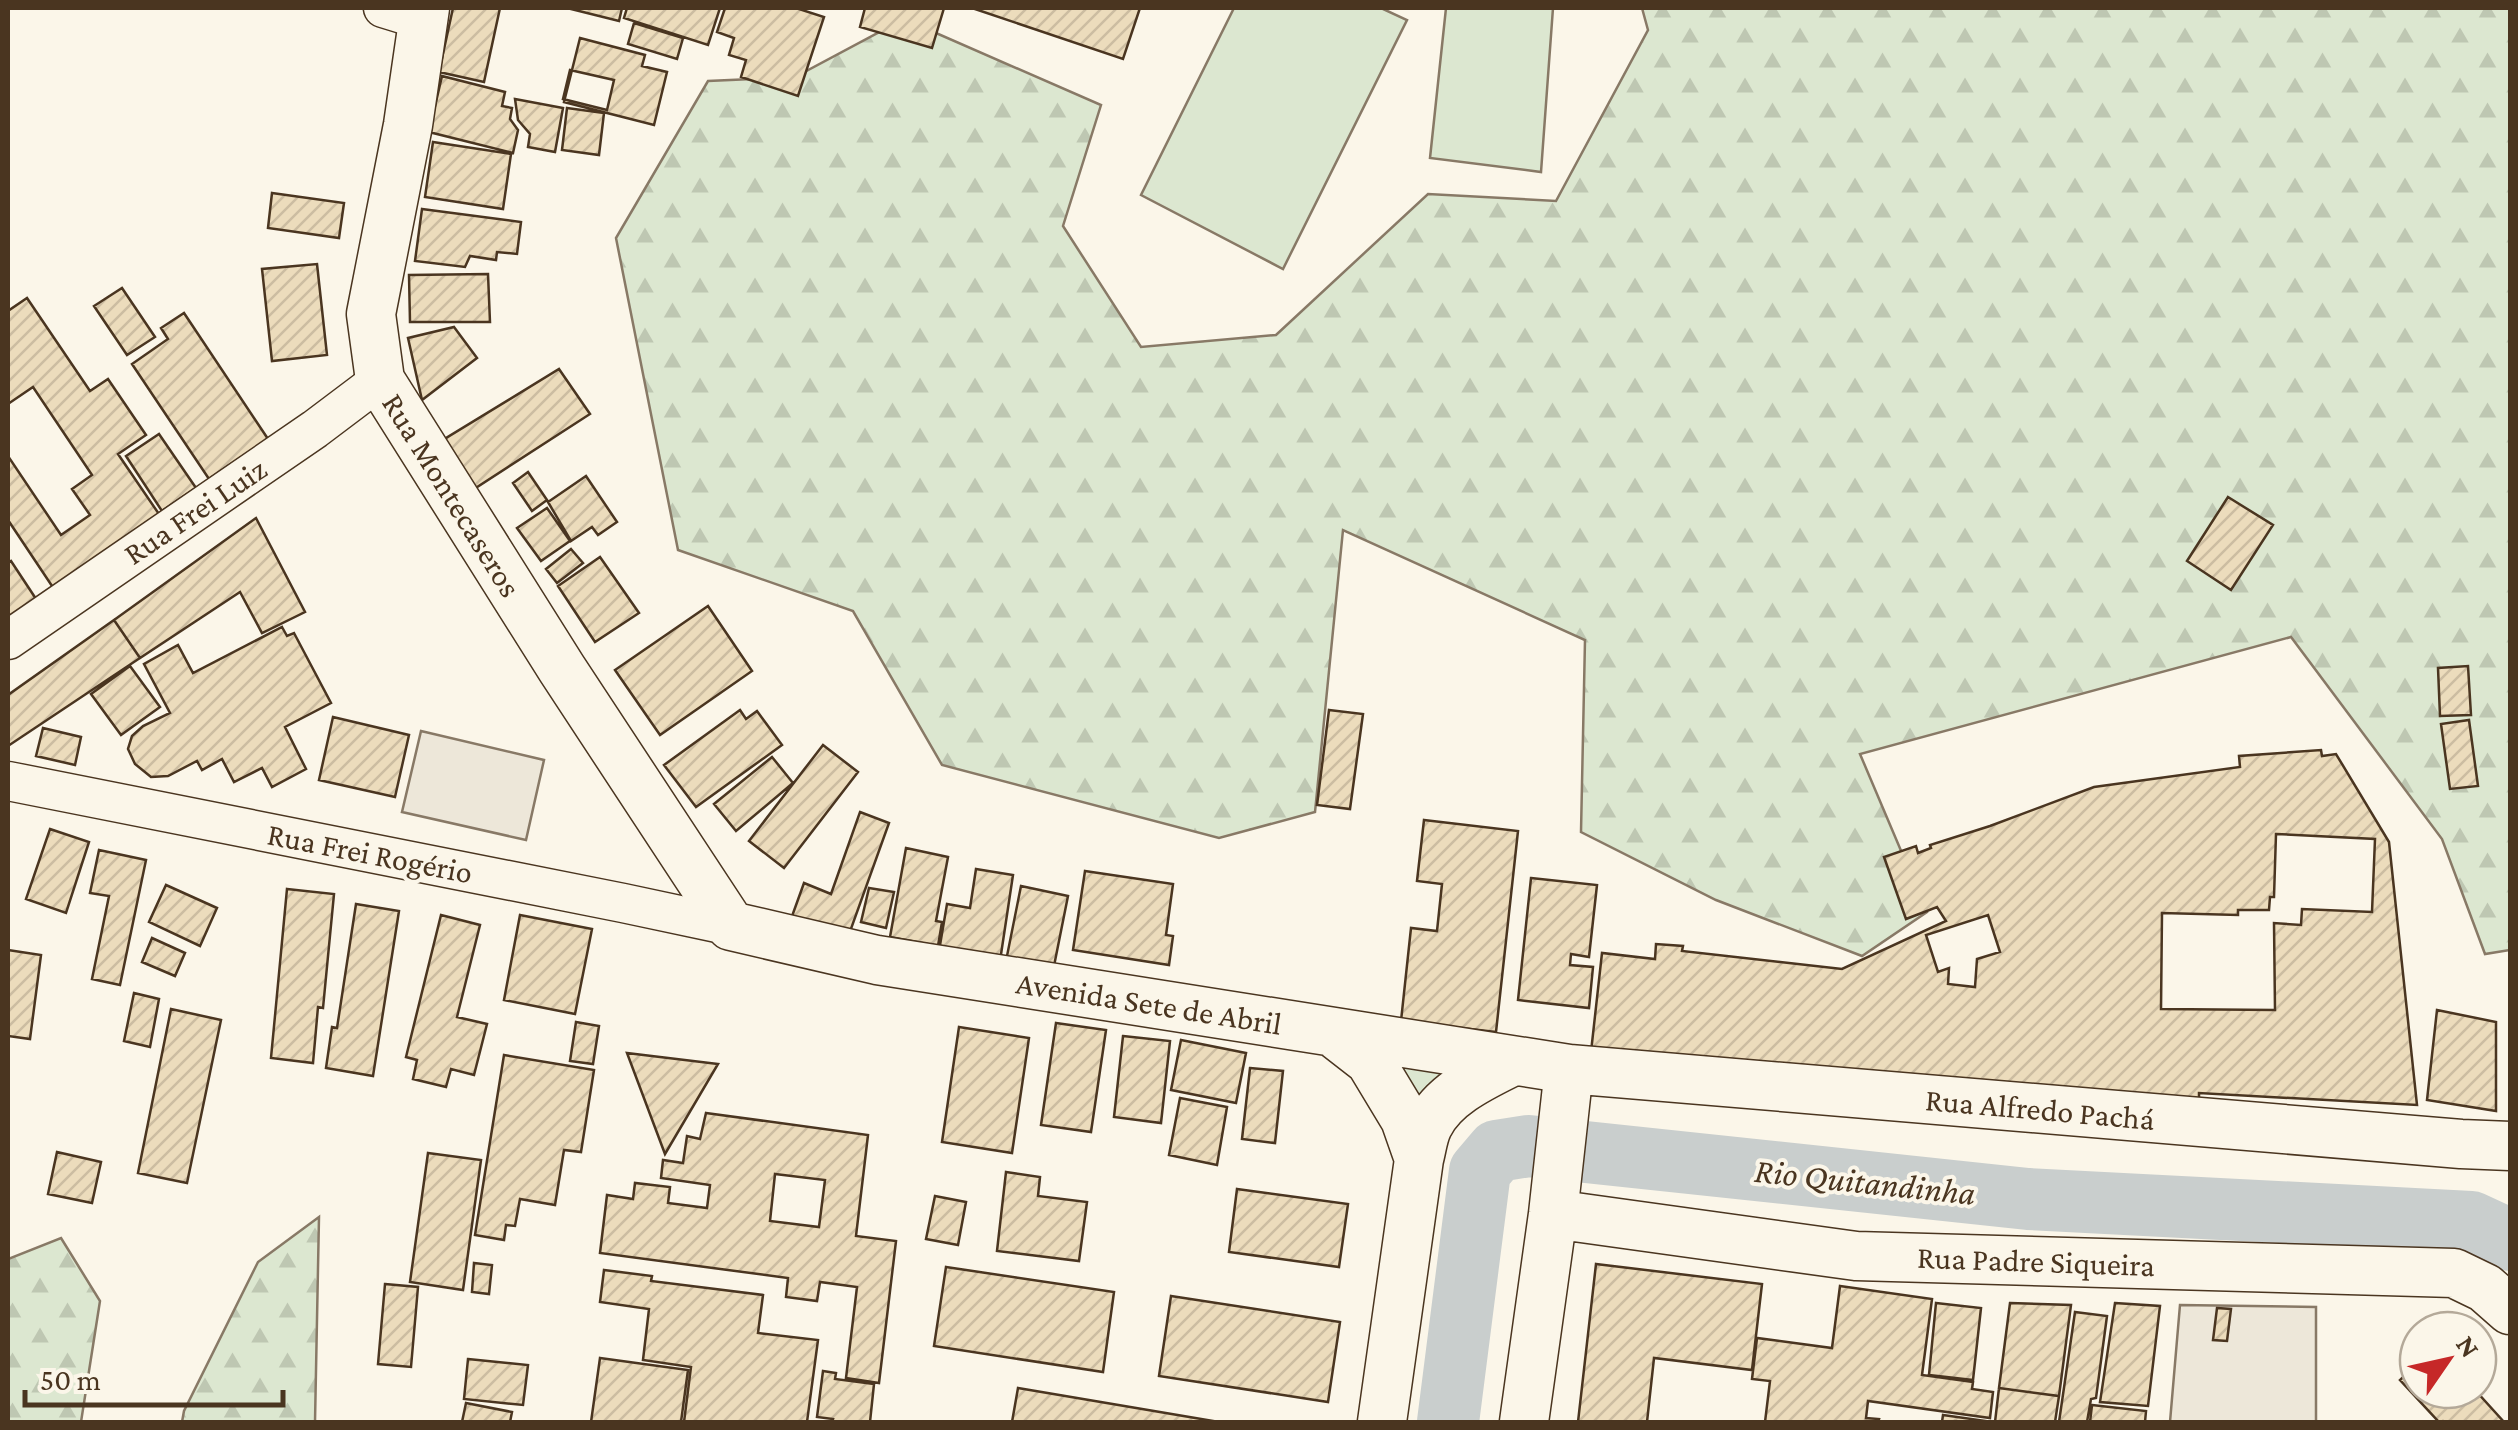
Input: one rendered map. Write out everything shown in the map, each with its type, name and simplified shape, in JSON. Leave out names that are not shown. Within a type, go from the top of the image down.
[{"type":"main road","name":"Rua Montecaseros","points":[[410,12],[408,125],[371,314],[380,380],[562,669],[731,926]]},
{"type":"main road","name":"Avenida Sete de Abril","points":[[731,926],[878,960],[1513,1060],[1566,1087]]},
{"type":"main road","points":[[1334,1033],[1370,1061],[1405,1119],[1419,1158]]},
{"type":"main road","points":[[1382,1422],[1419,1158],[1428,1125],[1447,1102],[1478,1078],[1513,1060]]},
{"type":"main road","points":[[1524,1422],[1566,1087]]},
{"type":"main road","name":"Rua Alfredo Pachá","points":[[1566,1087],[2510,1146]]},
{"type":"main road","name":"Rua Padre Siqueira","points":[[1553,1208],[1856,1256],[2454,1273],[2485,1288],[2510,1310]]},
{"type":"street","name":"Rua Frei Luiz","points":[[8,640],[380,380]]},
{"type":"street","name":"Rua Frei Rogério","points":[[8,782],[731,926]]},
{"type":"green space","points":[[1234,8],[1381,8],[1407,20],[1283,269],[1141,195]]},
{"type":"green space","points":[[1446,8],[1553,8],[1541,172],[1430,158]]},
{"type":"green space","points":[[1642,8],[2510,8],[2510,950],[2485,954],[2442,839],[2291,637],[1860,754],[1927,912],[1862,956],[1716,900],[1581,832],[1585,640],[1343,530],[1315,812],[1219,838],[942,765],[853,611],[678,550],[616,238],[708,81],[795,77],[904,19],[1101,105],[1063,226],[1141,347],[1276,335],[1428,194],[1556,201],[1648,30]]},
{"type":"green space","points":[[1383,1053],[1453,1065],[1416,1106]]},
{"type":"green space","points":[[319,1217],[315,1422],[182,1422],[258,1262]]},
{"type":"green space","points":[[61,1238],[100,1301],[81,1422],[8,1422],[8,1259]]},
{"type":"shaded area","points":[[421,731],[544,760],[526,840],[402,812]]},
{"type":"shaded area","points":[[2180,1305],[2316,1307],[2316,1422],[2170,1422]]},
{"type":"building","points":[[453,8],[500,8],[484,82],[439,72]]},
{"type":"building","points":[[567,8],[622,8],[619,21]]},
{"type":"building","points":[[627,8],[720,8],[708,45],[624,18]]},
{"type":"building","points":[[725,8],[796,8],[824,17],[798,96],[741,77],[746,60],[729,55],[734,38],[717,32]]},
{"type":"building","points":[[865,8],[944,8],[932,48],[860,27]]},
{"type":"building","points":[[972,8],[1140,8],[1123,59]]},
{"type":"building","points":[[634,23],[683,38],[677,59],[628,44]]},
{"type":"building","points":[[580,38],[645,55],[642,66],[667,72],[654,125],[564,102]]},
{"type":"building","points":[[570,70],[614,80],[607,110],[563,99]]},
{"type":"building","points":[[442,76],[505,92],[502,106],[512,108],[510,119],[518,130],[513,153],[429,132]]},
{"type":"building","points":[[515,99],[563,108],[555,152],[528,147],[530,134],[518,120]]},
{"type":"building","points":[[567,108],[604,113],[599,155],[562,150]]},
{"type":"building","points":[[433,142],[511,154],[503,209],[425,197]]},
{"type":"building","points":[[272,193],[344,203],[339,238],[268,228]]},
{"type":"building","points":[[422,209],[521,222],[517,254],[497,252],[496,260],[470,256],[465,267],[415,261]]},
{"type":"building","points":[[317,264],[327,355],[272,361],[262,269]]},
{"type":"building","points":[[488,274],[490,322],[410,322],[409,275]]},
{"type":"building","points":[[122,288],[155,337],[127,355],[94,306]]},
{"type":"building","points":[[27,298],[90,391],[108,379],[146,435],[118,454],[163,520],[56,592],[8,520],[8,456],[61,535],[90,515],[72,489],[92,475],[33,387],[8,404],[8,311]]},
{"type":"building","points":[[184,313],[268,439],[209,479],[132,364],[168,339],[161,328]]},
{"type":"building","points":[[454,327],[477,358],[422,400],[408,338]]},
{"type":"building","points":[[559,369],[590,414],[471,491],[438,443]]},
{"type":"building","points":[[159,434],[196,488],[162,511],[126,456]]},
{"type":"building","points":[[528,472],[547,500],[532,511],[513,483]]},
{"type":"building","points":[[586,476],[617,522],[598,535],[592,527],[571,541],[548,502]]},
{"type":"building","points":[[2228,497],[2273,525],[2231,590],[2187,561]]},
{"type":"building","points":[[547,508],[570,541],[541,561],[517,528]]},
{"type":"building","points":[[256,518],[305,612],[262,633],[240,592],[140,658],[114,620]]},
{"type":"building","points":[[571,549],[583,563],[557,583],[546,569]]},
{"type":"building","points":[[600,557],[639,613],[595,642],[558,586]]},
{"type":"building","points":[[11,561],[40,605],[8,626],[8,563]]},
{"type":"building","points":[[708,606],[752,671],[660,735],[615,670]]},
{"type":"building","points":[[114,620],[140,658],[8,746],[8,695]]},
{"type":"building","points":[[282,627],[287,636],[294,633],[331,703],[285,727],[306,769],[272,787],[262,768],[234,782],[222,759],[202,770],[197,761],[168,776],[151,777],[135,764],[128,749],[132,736],[170,713],[144,664],[178,645],[193,673]]},
{"type":"building","points":[[130,666],[160,707],[121,735],[91,694]]},
{"type":"building","points":[[2468,666],[2471,715],[2440,716],[2438,668]]},
{"type":"building","points":[[740,710],[746,719],[757,711],[782,745],[696,807],[664,765]]},
{"type":"building","points":[[1329,710],[1363,714],[1350,809],[1317,805]]},
{"type":"building","points":[[333,717],[409,735],[395,797],[319,780]]},
{"type":"building","points":[[2469,720],[2478,786],[2450,789],[2441,724]]},
{"type":"building","points":[[43,728],[81,737],[75,765],[36,756]]},
{"type":"building","points":[[823,745],[858,772],[784,868],[749,841]]},
{"type":"building","points":[[2321,750],[2322,756],[2336,754],[2389,842],[2417,1105],[2199,1093],[2199,1099],[1591,1052],[1602,953],[1655,959],[1656,944],[1683,946],[1682,951],[1842,969],[1946,921],[1937,907],[1906,919],[1884,857],[1916,846],[1918,853],[1931,848],[1930,845],[2094,787],[2240,767],[2239,756]],"holes":[[[2276,834],[2375,839],[2372,912],[2302,909],[2301,925],[2274,923],[2275,1010],[2161,1009],[2162,913],[2238,915],[2238,910],[2269,910],[2270,897],[2274,897]],[[1988,915],[2000,952],[1977,959],[1975,987],[1948,984],[1949,968],[1938,972],[1926,935]]]},
{"type":"building","points":[[772,757],[793,783],[736,831],[714,804]]},
{"type":"building","points":[[860,812],[889,823],[847,940],[791,919],[804,883],[831,894]]},
{"type":"building","points":[[1424,820],[1518,831],[1496,1032],[1401,1021],[1411,928],[1437,931],[1442,884],[1417,881]]},
{"type":"building","points":[[50,829],[89,842],[66,913],[26,899]]},
{"type":"building","points":[[906,848],[948,857],[936,921],[942,922],[938,946],[890,937]]},
{"type":"building","points":[[99,850],[146,860],[120,985],[92,979],[109,896],[90,893]]},
{"type":"building","points":[[976,869],[1013,875],[1000,961],[939,951],[947,904],[970,908]]},
{"type":"building","points":[[1085,871],[1173,884],[1166,935],[1173,936],[1169,965],[1073,950]]},
{"type":"building","points":[[1531,878],[1597,885],[1589,957],[1571,954],[1570,965],[1593,967],[1589,1008],[1518,1000]]},
{"type":"building","points":[[166,885],[217,908],[200,946],[149,922]]},
{"type":"building","points":[[1021,886],[1068,896],[1053,971],[1006,961]]},
{"type":"building","points":[[869,888],[894,892],[886,928],[861,922]]},
{"type":"building","points":[[287,889],[334,894],[323,1008],[318,1007],[313,1063],[271,1058]]},
{"type":"building","points":[[356,904],[399,911],[373,1076],[326,1068],[332,1027],[337,1028]]},
{"type":"building","points":[[441,915],[480,925],[457,1017],[487,1024],[474,1075],[451,1069],[446,1087],[413,1079],[417,1060],[406,1057]]},
{"type":"building","points":[[520,915],[592,929],[575,1014],[504,1000]]},
{"type":"building","points":[[152,938],[185,953],[175,976],[142,962]]},
{"type":"building","points":[[8,950],[41,955],[30,1039],[8,1036]]},
{"type":"building","points":[[134,993],[159,999],[150,1047],[124,1041]]},
{"type":"building","points":[[171,1009],[221,1020],[187,1183],[138,1173]]},
{"type":"building","points":[[2437,1010],[2496,1022],[2496,1111],[2427,1100]]},
{"type":"building","points":[[576,1022],[599,1026],[593,1064],[570,1061]]},
{"type":"building","points":[[1056,1023],[1106,1030],[1091,1132],[1041,1125]]},
{"type":"building","points":[[959,1027],[1029,1038],[1012,1153],[942,1142]]},
{"type":"building","points":[[1123,1036],[1170,1041],[1161,1123],[1114,1117]]},
{"type":"building","points":[[1181,1040],[1246,1053],[1236,1103],[1171,1090]]},
{"type":"building","points":[[627,1053],[718,1064],[665,1154]]},
{"type":"building","points":[[504,1055],[594,1070],[581,1152],[564,1150],[555,1205],[520,1199],[515,1226],[506,1225],[504,1240],[475,1235]]},
{"type":"building","points":[[1250,1068],[1283,1071],[1275,1143],[1242,1139]]},
{"type":"building","points":[[1180,1098],[1227,1107],[1217,1165],[1169,1155]]},
{"type":"building","points":[[706,1113],[868,1135],[856,1236],[896,1241],[879,1383],[846,1378],[857,1287],[820,1282],[817,1301],[786,1297],[788,1278],[600,1253],[607,1195],[633,1199],[635,1183],[670,1187],[668,1203],[707,1208],[710,1185],[661,1178],[663,1160],[683,1163],[687,1136],[700,1139]],"holes":[[[775,1174],[825,1180],[819,1227],[770,1221]]]},
{"type":"building","points":[[57,1152],[101,1162],[92,1203],[48,1194]]},
{"type":"building","points":[[428,1153],[481,1160],[463,1290],[410,1282]]},
{"type":"building","points":[[1006,1172],[1040,1177],[1038,1196],[1087,1202],[1079,1261],[997,1251]]},
{"type":"building","points":[[1237,1189],[1348,1204],[1339,1267],[1229,1252]]},
{"type":"building","points":[[935,1196],[966,1202],[958,1245],[926,1239]]},
{"type":"building","points":[[474,1263],[492,1265],[489,1294],[472,1292]]},
{"type":"building","points":[[1596,1264],[1762,1284],[1752,1370],[1654,1358],[1647,1422],[1578,1422]]},
{"type":"building","points":[[946,1267],[1114,1292],[1103,1372],[934,1346]]},
{"type":"building","points":[[604,1270],[652,1276],[651,1281],[763,1295],[758,1333],[818,1340],[807,1422],[684,1422],[691,1367],[643,1360],[649,1309],[600,1302]]},
{"type":"building","points":[[385,1284],[418,1287],[411,1367],[378,1364]]},
{"type":"building","points":[[1840,1286],[1932,1299],[1922,1375],[1973,1382],[1972,1389],[1993,1392],[1990,1418],[1868,1401],[1866,1418],[1879,1419],[1878,1422],[1765,1422],[1770,1381],[1752,1379],[1757,1338],[1832,1348]]},
{"type":"building","points":[[1171,1296],[1340,1322],[1328,1402],[1159,1376]]},
{"type":"building","points":[[1936,1303],[1981,1308],[1973,1380],[1929,1375]]},
{"type":"building","points":[[2010,1303],[2071,1305],[2059,1396],[1999,1388]]},
{"type":"building","points":[[2115,1303],[2160,1306],[2148,1406],[2100,1402]]},
{"type":"building","points":[[2217,1308],[2231,1309],[2227,1341],[2213,1340]]},
{"type":"building","points":[[2075,1312],[2107,1316],[2096,1398],[2091,1399],[2087,1422],[2059,1422]]},
{"type":"building","points":[[600,1358],[688,1370],[681,1422],[591,1422]]},
{"type":"building","points":[[468,1359],[528,1365],[523,1405],[464,1399]]},
{"type":"building","points":[[823,1371],[836,1373],[835,1379],[874,1384],[870,1422],[832,1422],[833,1419],[817,1417]]},
{"type":"building","points":[[1018,1388],[1219,1422],[1012,1422]]},
{"type":"building","points":[[1999,1388],[2059,1396],[2055,1422],[1995,1422]]},
{"type":"building","points":[[466,1403],[512,1412],[510,1422],[462,1422]]},
{"type":"building","points":[[2092,1405],[2146,1411],[2145,1422],[2090,1422]]},
{"type":"building","points":[[2428,1410],[2493,1410],[2504,1422],[2443,1421],[2439,1422]]},
{"type":"building","points":[[1943,1415],[1986,1421],[1986,1422],[1942,1422]]},
{"type":"waterway","name":"Rio Quitandinha","points":[[1448,1422],[1480,1171],[1497,1151],[1529,1146],[2028,1199],[2471,1222],[2510,1240]]}]
